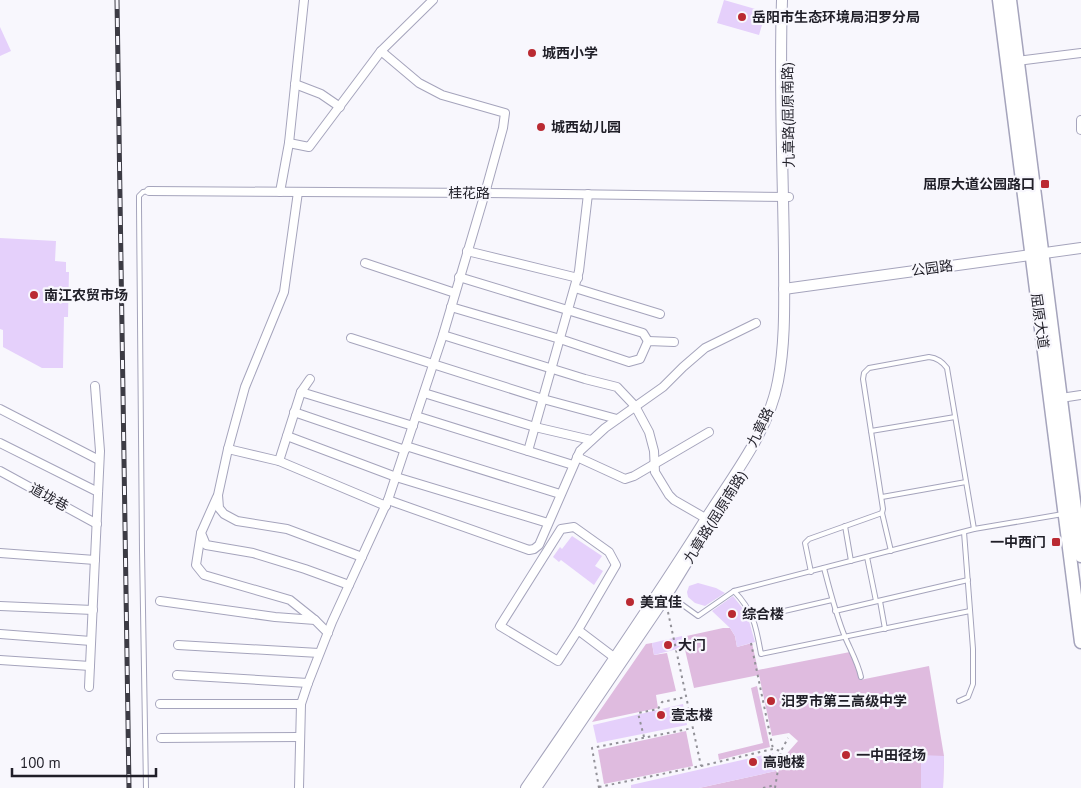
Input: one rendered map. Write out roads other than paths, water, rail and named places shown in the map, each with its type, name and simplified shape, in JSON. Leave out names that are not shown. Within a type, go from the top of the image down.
[{"type":"main road","name":"屈原大道","points":[[999,0],[1036,254],[1061,398],[1076,543],[1081,642]]},
{"type":"main road","name":"屈原大道","points":[[1010,0],[1065,514],[1081,556]]},
{"type":"street","points":[[280,192],[289,143],[304,0]]},
{"type":"street","points":[[289,143],[309,148],[381,51],[433,0]]},
{"type":"street","name":"九章路","points":[[526,788],[659,594],[744,458],[770,410],[778,382],[787,289],[786,197],[781,122],[782,0]]},
{"type":"street","name":"九章路(屈原南路)","points":[[786,0],[786,197]]},
{"type":"street","points":[[299,788],[301,704],[319,653],[387,503],[396,477],[443,335],[485,193],[503,128],[505,113],[442,95],[419,83],[381,51]]},
{"type":"street","points":[[1017,61],[1081,53]]},
{"type":"street","points":[[295,84],[321,94],[340,107]]},
{"type":"street","points":[[1081,120],[1081,130]]},
{"type":"street","name":"桂花路","points":[[149,191],[786,197]]},
{"type":"street","points":[[298,192],[284,292],[245,386],[218,495],[200,533],[196,565],[204,575],[290,600],[328,633]]},
{"type":"street","points":[[528,451],[578,278],[588,194]]},
{"type":"street","name":"公园路","points":[[787,289],[1081,248]]},
{"type":"street","points":[[467,251],[578,278]]},
{"type":"street","points":[[365,263],[455,293]]},
{"type":"street","points":[[459,277],[643,333],[648,341]]},
{"type":"street","points":[[575,288],[660,314]]},
{"type":"street","name":"九章路(屈原南路)","points":[[536,788],[665,598],[764,436],[777,409],[786,380],[789,354],[787,289]]},
{"type":"street","points":[[451,307],[560,339],[629,362],[640,359],[648,341]]},
{"type":"street","points":[[228,450],[279,461],[387,503],[529,550],[534,549],[539,545],[580,451],[617,419],[663,387],[705,348],[756,323]]},
{"type":"street","points":[[443,335],[616,387],[635,406],[653,442],[654,465],[662,484],[674,500],[706,518]]},
{"type":"street","points":[[351,338],[433,365],[617,419]]},
{"type":"street","points":[[648,341],[674,342]]},
{"type":"street","points":[[279,461],[301,392],[310,379]]},
{"type":"street","points":[[89,687],[99,460],[95,386]]},
{"type":"street","points":[[301,392],[413,426]]},
{"type":"street","points":[[424,393],[535,427],[592,440]]},
{"type":"street","points":[[1061,398],[1081,395]]},
{"type":"street","points":[[0,408],[99,460]]},
{"type":"street","points":[[294,412],[560,494]]},
{"type":"street","points":[[416,416],[573,466]]},
{"type":"street","points":[[577,457],[624,479],[634,476],[654,465],[708,432]]},
{"type":"street","points":[[287,436],[396,477],[548,522]]},
{"type":"street","points":[[0,443],[98,492]]},
{"type":"street","name":"道垅巷","points":[[0,471],[97,524]]},
{"type":"street","points":[[218,495],[219,508],[224,514],[237,521],[287,529],[362,557]]},
{"type":"street","points":[[574,527],[610,552],[616,565],[578,630],[558,662],[500,626],[561,529],[574,527]]},
{"type":"street","points":[[200,533],[206,545],[253,553],[349,585]]},
{"type":"street","points":[[0,553],[95,560]]},
{"type":"street","points":[[160,601],[275,617],[315,620]]},
{"type":"street","points":[[0,606],[93,610]]},
{"type":"street","points":[[578,630],[615,658]]},
{"type":"street","points":[[0,634],[91,641]]},
{"type":"street","points":[[178,645],[319,653]]},
{"type":"street","points":[[0,660],[90,666]]},
{"type":"street","points":[[177,675],[308,682]]},
{"type":"street","points":[[160,704],[301,704]]},
{"type":"street","points":[[161,738],[300,736]]},
{"type":"lane","points":[[146,788],[139,206],[140,196],[143,192],[149,191]]},
{"type":"lane","points":[[891,551],[882,512],[884,509],[862,379],[864,372],[869,368],[929,357],[936,358],[947,368],[974,529]]},
{"type":"lane","points":[[871,431],[955,417]]},
{"type":"lane","points":[[882,497],[966,482]]},
{"type":"lane","points":[[811,572],[804,543],[808,539],[882,512]]},
{"type":"lane","points":[[665,598],[673,598],[698,616],[734,590],[811,572],[974,529],[1065,514]]},
{"type":"lane","points":[[845,526],[851,561]]},
{"type":"lane","points":[[959,701],[968,697],[973,684],[973,649],[964,532]]},
{"type":"lane","points":[[867,557],[885,629]]},
{"type":"lane","points":[[824,568],[835,611],[857,660],[862,677]]},
{"type":"lane","points":[[835,611],[968,580]]},
{"type":"lane","points":[[734,590],[745,602],[754,618],[762,654],[970,611]]},
{"type":"lane","points":[[754,618],[832,600]]},
{"type":"railway","points":[[117,0],[129,788]]},
{"type":"place","name":"岳阳市生态环境局汨罗分局","points":[[742,17]]},
{"type":"place","name":"城西小学","points":[[532,53]]},
{"type":"place","name":"城西幼儿园","points":[[541,127]]},
{"type":"place","name":"屈原大道公园路口","points":[[1045,184]]},
{"type":"place","name":"南江农贸市场","points":[[34,295]]},
{"type":"place","name":"一中西门","points":[[1056,542]]},
{"type":"place","name":"美宜佳","points":[[630,602]]},
{"type":"place","name":"综合楼","points":[[732,614]]},
{"type":"place","name":"大门","points":[[668,645]]},
{"type":"place","name":"汨罗市第三高级中学","points":[[771,701]]},
{"type":"place","name":"壹志楼","points":[[661,715]]},
{"type":"place","name":"一中田径场","points":[[846,755]]},
{"type":"place","name":"高驰楼","points":[[753,762]]}]
